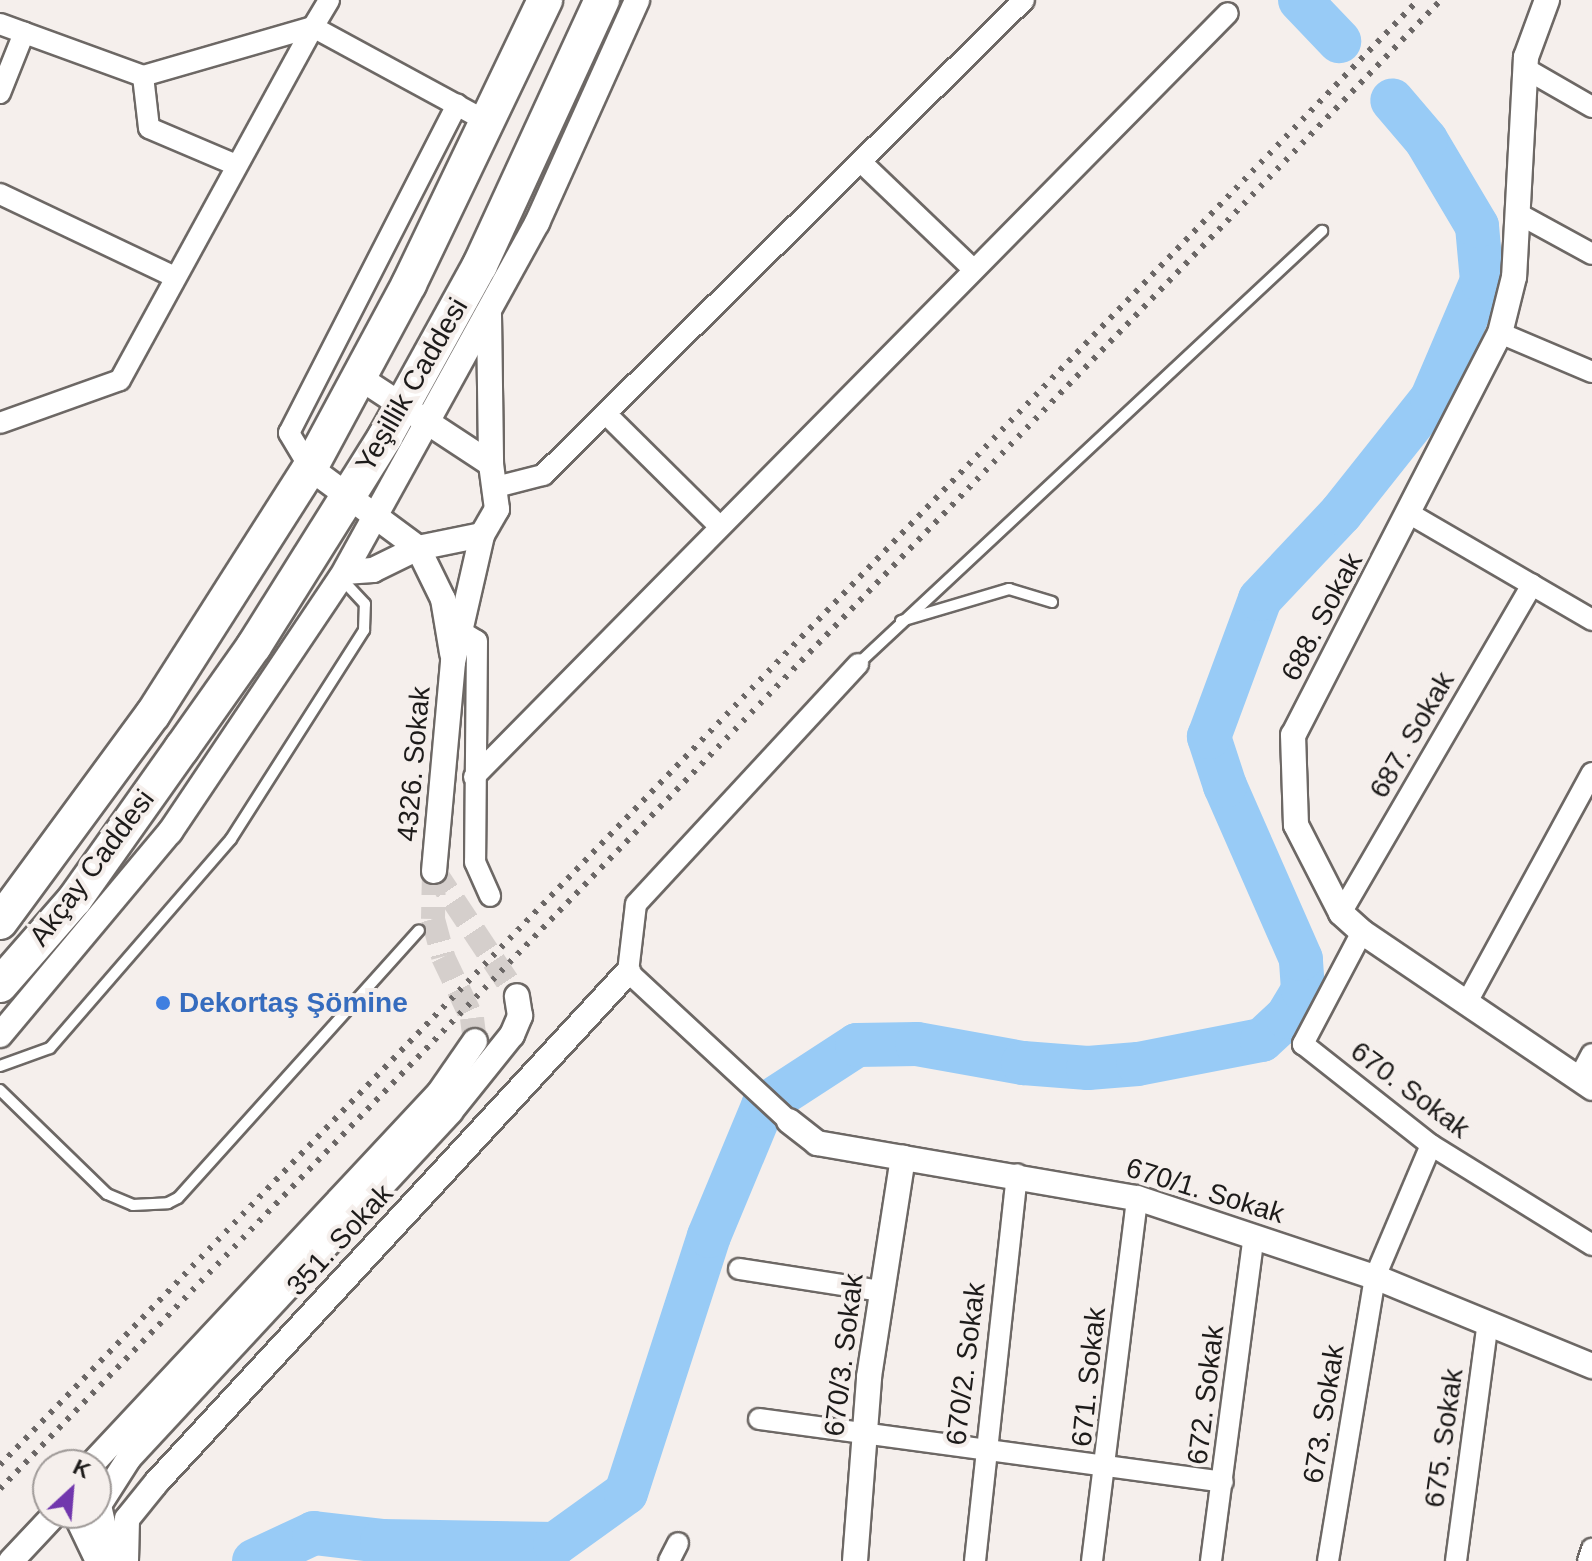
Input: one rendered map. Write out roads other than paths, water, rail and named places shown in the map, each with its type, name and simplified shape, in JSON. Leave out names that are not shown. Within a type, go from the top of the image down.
[{"type":"highway","name":"Yeşillik Caddesi","points":[[153,714],[310,468],[360,378],[490,123],[545,0]]},
{"type":"highway","name":"Yeşillik Caddesi","points":[[182,748],[348,495],[416,415],[602,0]]},
{"type":"highway","name":"Akçay Caddesi","points":[[0,922],[153,714]]},
{"type":"highway","name":"Akçay Caddesi","points":[[0,985],[75,899],[182,748]]},
{"type":"street","points":[[0,423],[120,380],[234,164],[329,0]]},
{"type":"street","points":[[0,1035],[170,832],[343,575],[377,518],[416,415],[489,313],[537,223],[637,0]]},
{"type":"street","name":"688. Sokak","points":[[1547,0],[1526,63],[1514,277],[1500,333],[1410,514],[1293,735],[1296,825],[1341,913],[1362,932],[1585,1083]]},
{"type":"street","points":[[360,378],[416,415],[494,476],[543,475],[607,415],[1020,1]]},
{"type":"street","points":[[474,777],[972,268],[1228,13]]},
{"type":"street","points":[[0,24],[143,76],[313,27],[490,123]]},
{"type":"street","points":[[0,93],[24,33]]},
{"type":"street","points":[[1526,63],[1592,107]]},
{"type":"street","points":[[143,76],[149,128],[234,164]]},
{"type":"street","points":[[453,662],[443,599],[418,548],[310,468],[289,433],[457,105]]},
{"type":"street","points":[[861,162],[972,268]]},
{"type":"street","points":[[0,194],[175,277]]},
{"type":"street","points":[[1517,213],[1592,254]]},
{"type":"street","points":[[453,662],[482,535],[493,524],[489,313]]},
{"type":"street","points":[[1500,333],[1592,372]]},
{"type":"street","points":[[607,415],[720,527]]},
{"type":"street","points":[[1410,514],[1592,620]]},
{"type":"street","points":[[343,575],[373,570],[418,548],[482,535]]},
{"type":"street","name":"687. Sokak","points":[[1341,913],[1532,585]]},
{"type":"street","points":[[462,632],[477,641],[475,862],[490,896]]},
{"type":"street","name":"4326. Sokak","points":[[434,871],[453,662]]},
{"type":"street","points":[[789,1121],[628,972],[636,904],[858,664]]},
{"type":"street","points":[[1466,1004],[1592,773]]},
{"type":"street","name":"670. Sokak","points":[[1362,932],[1303,1044],[1431,1145],[1592,1245]]},
{"type":"street","name":"351. Sokak","points":[[124,1561],[127,1519],[156,1483],[628,972]]},
{"type":"street","name":"351. Sokak","points":[[124,1561],[106,1536],[99,1505],[129,1458],[450,1112],[512,1035],[520,1016],[517,996]]},
{"type":"street","points":[[106,1449],[439,1093],[475,1041]]},
{"type":"street","points":[[1585,1083],[1592,1054]]},
{"type":"street","name":"670/1. Sokak","points":[[789,1121],[817,1143],[1017,1174],[1137,1198],[1375,1277],[1592,1366]]},
{"type":"street","name":"673. Sokak","points":[[1328,1561],[1375,1277],[1431,1145]]},
{"type":"street","name":"670/3. Sokak","points":[[855,1561],[863,1435],[881,1291],[903,1158]]},
{"type":"street","name":"670/2. Sokak","points":[[975,1561],[984,1451],[1017,1174]]},
{"type":"street","name":"671. Sokak","points":[[1092,1561],[1107,1467],[1137,1198]]},
{"type":"street","name":"672. Sokak","points":[[1211,1561],[1254,1236]]},
{"type":"street","points":[[739,1269],[881,1291]]},
{"type":"street","name":"675. Sokak","points":[[1456,1561],[1488,1322]]},
{"type":"street","points":[[759,1419],[1223,1482]]},
{"type":"street","points":[[11,1561],[41,1529]]},
{"type":"street","points":[[83,1529],[98,1561]]},
{"type":"street","points":[[1588,1561],[1592,1549]]},
{"type":"lane","points":[[858,664],[899,621],[1322,231]]},
{"type":"lane","points":[[0,1066],[50,1048],[231,839],[364,630],[365,604],[343,575]]},
{"type":"lane","points":[[899,621],[1009,589],[1052,602]]},
{"type":"lane","points":[[0,1090],[107,1194],[133,1205],[168,1203],[178,1198],[419,930]]},
{"type":"waterway","points":[[1300,0],[1339,41]]},
{"type":"waterway","points":[[254,1561],[314,1533],[382,1541],[555,1544],[626,1493],[709,1236],[763,1106],[857,1045],[917,1044],[1023,1063],[1088,1068],[1138,1064],[1262,1040],[1287,1017],[1303,990],[1301,959],[1225,786],[1209,737],[1260,599],[1341,513],[1432,398],[1482,281],[1477,226],[1426,140],[1392,100]]},
{"type":"tunnel","points":[[434,871],[433,919],[443,957],[472,1018],[475,1041]]},
{"type":"tunnel","points":[[434,871],[517,996]]},
{"type":"railway","points":[[0,1465],[1418,0]]},
{"type":"railway","points":[[0,1489],[1441,0]]},
{"type":"place","name":"Dekortaş Şömine","points":[[163,1003]]}]
